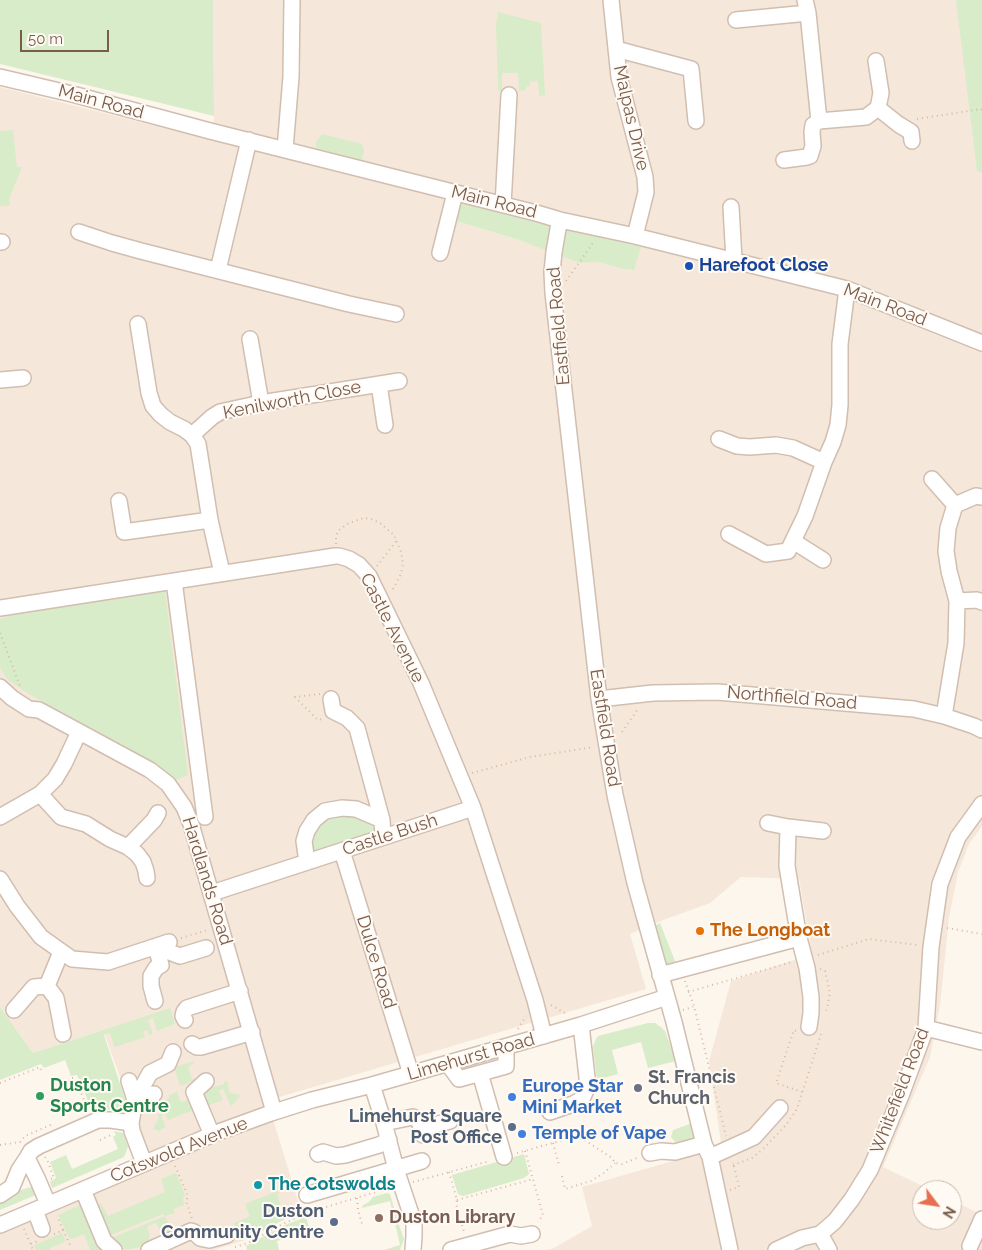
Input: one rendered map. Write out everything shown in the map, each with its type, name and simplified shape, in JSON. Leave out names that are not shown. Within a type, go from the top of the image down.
[{"type":"street","points":[[284,149],[290,77],[292,0]]},
{"type":"street","name":"Malpas Drive","points":[[612,0],[620,77],[645,178],[646,192],[635,236]]},
{"type":"street","points":[[736,20],[807,7],[820,121]]},
{"type":"street","points":[[616,49],[691,69],[696,121]]},
{"type":"street","points":[[784,160],[810,156],[813,146],[813,125],[820,121],[866,117],[878,108],[881,93],[876,61]]},
{"type":"street","name":"Main Road","points":[[0,77],[560,220],[635,236],[847,289],[982,343]]},
{"type":"street","points":[[503,205],[509,95]]},
{"type":"street","points":[[878,108],[911,132],[912,141]]},
{"type":"street","points":[[218,270],[249,140]]},
{"type":"street","points":[[440,253],[455,192]]},
{"type":"street","points":[[731,207],[734,260]]},
{"type":"street","name":"Eastfield Road","points":[[560,220],[552,272],[553,293],[599,699],[615,794],[635,883],[674,1022],[730,1250]]},
{"type":"street","points":[[80,232],[140,251],[396,314]]},
{"type":"street","points":[[730,534],[766,554],[788,551],[805,516],[824,462],[834,442],[838,425],[840,405],[840,344],[847,289]]},
{"type":"street","points":[[138,324],[149,393],[154,406],[170,422],[192,435],[198,444],[210,520],[222,573]]},
{"type":"street","points":[[250,339],[261,404]]},
{"type":"street","points":[[0,380],[23,378]]},
{"type":"street","name":"Kenilworth Close","points":[[192,435],[220,412],[399,380]]},
{"type":"street","points":[[379,384],[385,425]]},
{"type":"street","points":[[719,439],[737,446],[750,448],[776,445],[793,448],[824,462]]},
{"type":"street","points":[[932,480],[955,505]]},
{"type":"street","points":[[944,716],[956,643],[957,602],[946,551],[948,528],[955,505],[976,496],[982,497]]},
{"type":"street","points":[[119,501],[124,532],[210,520]]},
{"type":"street","points":[[793,541],[823,560]]},
{"type":"street","name":"Castle Avenue","points":[[0,608],[335,556],[349,559],[359,565],[369,576],[420,683],[473,808],[536,1000],[544,1036]]},
{"type":"street","name":"Hardlands Road","points":[[174,581],[205,816]]},
{"type":"street","points":[[957,602],[977,600],[982,602]]},
{"type":"street","name":"Hardlands Road","points":[[0,687],[12,698],[29,709],[39,710],[150,770],[168,784],[184,807],[212,893],[274,1112]]},
{"type":"street","name":"Northfield Road","points":[[599,699],[637,695],[718,692],[914,709],[944,716],[982,730]]},
{"type":"street","points":[[330,709],[347,718],[357,728],[382,820],[383,837]]},
{"type":"street","points":[[0,817],[40,794],[55,779],[79,732]]},
{"type":"street","points":[[40,794],[61,817],[86,824],[107,845],[128,847],[137,854],[143,862],[147,878]]},
{"type":"street","name":"Whitefield Road","points":[[776,1250],[802,1238],[820,1234],[835,1221],[852,1199],[870,1170],[902,1093],[926,1028],[931,947],[940,884],[958,837],[982,804]]},
{"type":"street","name":"Castle Bush","points":[[307,862],[304,841],[307,831],[314,820],[325,811],[342,808],[356,810],[382,820]]},
{"type":"street","name":"Castle Bush","points":[[212,893],[473,808]]},
{"type":"street","points":[[128,847],[154,820],[158,813]]},
{"type":"street","points":[[768,823],[822,831]]},
{"type":"street","points":[[788,827],[787,866],[798,938],[805,964],[812,1006],[811,1030]]},
{"type":"street","name":"Dulce Road","points":[[342,851],[411,1074]]},
{"type":"street","points":[[0,880],[41,937],[72,959],[108,962],[163,944]]},
{"type":"street","points":[[660,975],[798,938]]},
{"type":"street","points":[[163,944],[180,956],[206,948]]},
{"type":"street","points":[[155,1001],[151,986],[151,976],[161,964],[163,944]]},
{"type":"street","points":[[14,1010],[46,991],[61,952]]},
{"type":"street","points":[[46,991],[64,1034]]},
{"type":"street","points":[[185,1020],[183,1016],[187,1008],[240,991]]},
{"type":"street","name":"Limehurst Road","points":[[274,1112],[544,1036],[667,997]]},
{"type":"street","points":[[550,1112],[582,1099],[587,1088],[581,1025]]},
{"type":"street","points":[[926,1028],[982,1042]]},
{"type":"street","points":[[192,1044],[201,1047],[252,1032]]},
{"type":"street","points":[[448,1064],[459,1079],[506,1066],[506,1047]]},
{"type":"street","points":[[144,1163],[135,1141],[131,1123],[135,1100],[150,1073],[168,1064],[173,1052]]},
{"type":"street","points":[[480,1073],[504,1157]]},
{"type":"street","points":[[129,1081],[135,1100]]},
{"type":"street","points":[[206,1082],[194,1092],[212,1135]]},
{"type":"street","points":[[372,1085],[389,1140],[396,1169],[397,1187],[414,1223],[413,1250]]},
{"type":"street","points":[[135,1100],[154,1094]]},
{"type":"street","points":[[650,1153],[662,1151],[707,1151],[729,1148],[754,1137],[780,1108]]},
{"type":"street","name":"Cotswold Avenue","points":[[0,1224],[212,1135],[274,1112]]},
{"type":"street","points":[[384,1123],[413,1117],[419,1121],[422,1132],[450,1121]]},
{"type":"street","points":[[0,1195],[12,1187],[19,1170],[32,1151],[39,1146],[98,1120],[131,1123]]},
{"type":"street","points":[[318,1154],[323,1152],[336,1156],[345,1155],[379,1145],[389,1140]]},
{"type":"street","points":[[27,1158],[37,1178],[42,1230]]},
{"type":"street","points":[[307,1195],[422,1161]]},
{"type":"street","points":[[83,1190],[104,1241],[114,1250]]},
{"type":"street","points":[[970,1246],[982,1219]]},
{"type":"street","points":[[149,1250],[184,1234],[194,1232],[200,1238],[229,1241]]},
{"type":"street","points":[[451,1250],[510,1234],[521,1236],[532,1234]]},
{"type":"street","points":[[820,1234],[828,1250]]},
{"type":"path","points":[[898,124],[905,121],[971,110],[982,110]]},
{"type":"path","points":[[553,293],[567,281],[594,243],[600,229]]},
{"type":"path","points":[[335,556],[336,536],[339,530],[349,523],[364,518],[371,519],[380,523],[394,535],[401,552],[403,564],[396,584],[381,601]]},
{"type":"path","points":[[369,576],[397,540]]},
{"type":"path","points":[[0,634],[29,709]]},
{"type":"path","points":[[326,693],[330,709],[318,720],[295,697],[326,693]]},
{"type":"path","points":[[622,732],[638,709],[637,695]]},
{"type":"path","points":[[460,776],[530,756],[607,745]]},
{"type":"path","points":[[163,944],[221,926]]},
{"type":"path","points":[[934,926],[982,934]]},
{"type":"path","points":[[688,992],[805,964],[870,939],[931,947]]},
{"type":"path","points":[[805,964],[825,971],[830,993],[826,1011]]},
{"type":"path","points":[[681,969],[694,1006],[739,1187],[724,1192]]},
{"type":"path","points":[[733,1165],[752,1158],[763,1149],[786,1125],[797,1109],[802,1092],[811,1030],[794,1030],[776,1083],[802,1092]]},
{"type":"path","points":[[0,1082],[40,1067],[41,1070]]},
{"type":"path","points":[[72,1078],[75,1078],[88,1110]]},
{"type":"path","points":[[229,1241],[248,1244],[306,1213],[567,1139],[583,1139],[612,1158],[615,1164]]},
{"type":"path","points":[[553,1143],[559,1165]]},
{"type":"path","points":[[526,1151],[543,1215],[532,1234]]},
{"type":"path","points":[[562,1176],[565,1189],[591,1181],[615,1164],[622,1164],[650,1153]]},
{"type":"path","points":[[174,1163],[188,1196],[186,1201],[193,1223],[184,1234]]},
{"type":"path","points":[[449,1172],[468,1246]]},
{"type":"path","points":[[457,1200],[533,1179]]},
{"type":"path","points":[[357,1198],[363,1227]]},
{"type":"path","points":[[23,1227],[33,1250]]},
{"type":"path","points":[[63,1230],[71,1247]]},
{"type":"shaded area","points":[[213,0],[982,0],[982,826],[969,844],[958,872],[949,918],[940,1005],[930,1057],[883,1167],[912,1181],[912,1230],[962,1230],[962,1205],[982,1215],[982,1250],[547,1250],[554,1248],[592,1226],[582,1187],[694,1155],[721,1143],[709,1061],[731,981],[812,954],[799,879],[741,877],[710,903],[630,934],[646,989],[276,1098],[271,1113],[301,1211],[245,1240],[214,1250],[0,1250],[0,1225],[144,1163],[120,1077],[103,1030],[33,1053],[0,1007],[0,87],[212,140],[214,116]],"holes":[[[450,219],[634,270],[622,269],[554,252]]]},
{"type":"green space","points":[[0,0],[213,0],[214,116],[0,64]]},
{"type":"green space","points":[[956,0],[982,0],[982,173],[977,171]]},
{"type":"green space","points":[[498,12],[541,23],[545,95],[539,96],[538,81],[530,82],[530,86],[526,87],[526,90],[519,91],[518,73],[502,73],[502,91],[498,91],[496,24]]},
{"type":"green space","points":[[13,130],[17,167],[22,167],[9,199],[10,206],[0,206],[0,131]]},
{"type":"green space","points":[[322,134],[362,144],[364,151],[362,160],[316,148],[316,142]]},
{"type":"green space","points":[[453,199],[641,247],[634,270],[622,269],[599,262],[580,263],[519,240],[450,219]]},
{"type":"green space","points":[[165,590],[188,775],[176,780],[157,764],[29,694],[8,680],[0,668],[0,619],[8,616]]},
{"type":"green space","points":[[344,812],[368,820],[375,832],[310,853],[310,834],[322,820]]},
{"type":"green space","points":[[660,923],[677,966],[671,967],[666,965],[662,959],[653,927]]},
{"type":"green space","points":[[0,1007],[33,1053],[170,1008],[175,1024],[157,1031],[153,1018],[148,1020],[153,1034],[149,1035],[147,1030],[143,1031],[145,1037],[116,1047],[110,1033],[104,1035],[126,1102],[123,1115],[114,1113],[111,1109],[106,1110],[101,1102],[90,1105],[77,1075],[71,1076],[65,1060],[44,1068],[41,1064],[0,1080]]},
{"type":"green space","points":[[648,1023],[655,1023],[665,1031],[676,1061],[648,1068],[641,1042],[612,1050],[618,1074],[597,1080],[593,1047],[598,1036]]},
{"type":"green space","points":[[194,1061],[188,1067],[192,1079],[194,1078],[196,1083],[195,1086],[193,1081],[180,1086],[174,1067]]},
{"type":"green space","points":[[227,1081],[230,1093],[241,1095],[231,1106],[223,1089],[219,1091],[223,1100],[205,1107],[200,1094],[203,1090],[224,1084]]},
{"type":"green space","points":[[177,1092],[181,1102],[188,1100],[193,1103],[196,1109],[168,1120],[165,1114],[161,1116],[166,1127],[159,1131],[153,1129],[159,1117],[158,1114],[164,1111],[160,1102]]},
{"type":"green space","points":[[692,1123],[696,1137],[692,1142],[679,1144],[675,1142],[671,1137],[673,1130]]},
{"type":"green space","points":[[114,1131],[123,1133],[128,1147],[124,1157],[52,1188],[50,1182],[56,1178],[50,1162],[66,1155],[72,1169],[118,1149],[113,1137],[116,1135]]},
{"type":"green space","points":[[524,1154],[529,1174],[524,1178],[463,1196],[458,1194],[452,1175]]},
{"type":"green space","points":[[176,1173],[185,1195],[183,1199],[184,1205],[173,1209],[175,1213],[165,1216],[163,1214],[111,1235],[98,1206],[101,1203],[108,1216],[165,1192],[161,1179]]},
{"type":"green space","points":[[17,1183],[21,1190],[35,1186],[38,1194],[0,1210],[0,1202]]},
{"type":"green space","points":[[280,1190],[277,1194],[285,1219],[241,1241],[234,1223],[250,1216],[245,1204]]},
{"type":"green space","points":[[387,1193],[390,1194],[404,1239],[400,1250],[384,1250],[400,1245],[390,1201],[362,1208],[373,1197]]},
{"type":"green space","points":[[80,1205],[96,1239],[104,1250],[90,1250],[84,1234],[72,1239],[69,1238],[58,1215]]},
{"type":"green space","points":[[165,1216],[170,1226],[169,1234],[161,1232],[156,1223],[147,1227],[150,1236],[149,1240],[141,1247],[124,1249],[118,1247],[109,1239]]},
{"type":"green space","points":[[306,1217],[311,1234],[304,1235],[303,1233],[277,1241],[279,1250],[247,1250],[246,1246],[285,1225]]},
{"type":"green space","points":[[62,1233],[65,1240],[63,1243],[50,1248],[51,1250],[36,1250],[34,1245]]},
{"type":"place","name":"Harefoot Close","points":[[689,266]]},
{"type":"place","name":"The Longboat","points":[[700,931]]},
{"type":"place","name":"St. Francis Church","points":[[638,1088]]},
{"type":"place","name":"Duston Sports Centre","points":[[40,1096]]},
{"type":"place","name":"Europe Star Mini Market","points":[[512,1097]]},
{"type":"place","name":"Limehurst Square Post Office","points":[[512,1127]]},
{"type":"place","name":"Temple of Vape","points":[[522,1134]]},
{"type":"place","name":"The Cotswolds","points":[[258,1185]]},
{"type":"place","name":"Duston Library","points":[[379,1218]]},
{"type":"place","name":"Duston Community Centre","points":[[334,1222]]}]
